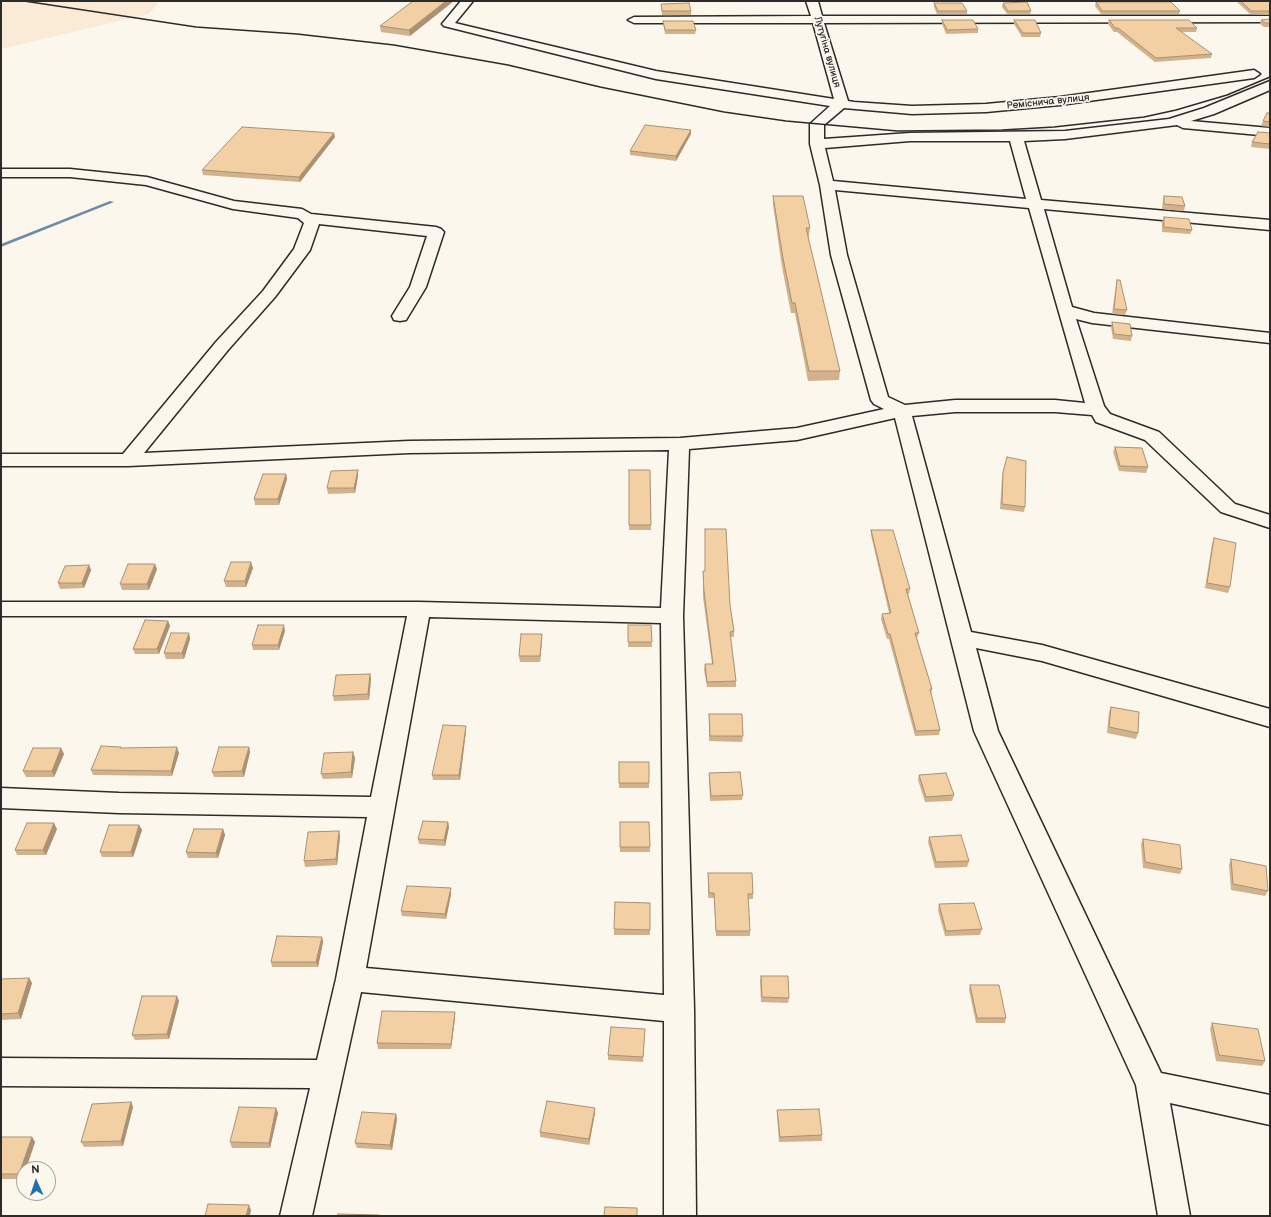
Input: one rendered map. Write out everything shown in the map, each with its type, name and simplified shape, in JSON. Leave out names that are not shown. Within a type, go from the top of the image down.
[{"type":"street","name":"Реміснича вулиця","points":[[467,1],[448,24],[455,27],[656,75],[720,87],[842,103],[854,106],[912,110],[986,108],[1060,101],[1254,74]]},
{"type":"street","name":"Лутугіна вулиця","points":[[812,1],[842,103]]},
{"type":"street","points":[[634,20],[1270,18]]},
{"type":"street","points":[[817,144],[910,137],[1016,137],[1066,135],[1170,123],[1208,112],[1270,85]]},
{"type":"street","points":[[842,103],[817,124],[817,144],[827,185],[839,254],[880,400],[902,411],[986,731],[1151,1085],[1174,1216]]},
{"type":"street","points":[[1170,123],[1270,132]]},
{"type":"street","points":[[1016,137],[1065,310],[1097,410],[1103,418],[1152,436],[1228,508],[1270,522]]},
{"type":"street","points":[[1,173],[70,173],[147,181],[233,205],[302,214],[312,222],[302,250],[269,294],[222,346],[128,460]]},
{"type":"street","points":[[827,185],[1035,202],[1270,225]]},
{"type":"street","points":[[308,218],[436,232],[418,287],[400,316]]},
{"type":"street","points":[[1065,310],[1092,318],[1270,338]]},
{"type":"street","points":[[1,460],[128,460],[409,447],[680,444],[797,434],[902,411],[955,406],[1055,406],[1097,410]]},
{"type":"street","points":[[680,444],[678,454],[672,616],[679,1009],[680,1216]]},
{"type":"street","points":[[1,609],[419,609],[672,616]]},
{"type":"street","points":[[296,1216],[350,979],[419,609]]},
{"type":"street","points":[[962,638],[1042,653],[1270,718]]},
{"type":"street","points":[[1,798],[119,803],[382,807]]},
{"type":"street","points":[[350,979],[679,1009]]},
{"type":"street","points":[[1,1072],[328,1074]]},
{"type":"street","points":[[1151,1085],[1270,1110]]},
{"type":"shaded area","points":[[1,1],[160,1],[149,14],[1,49]]},
{"type":"building","points":[[413,1],[446,1],[409,30],[380,26]]},
{"type":"building","points":[[1241,1],[1270,1],[1270,11],[1251,11]]},
{"type":"building","points":[[1027,2],[1031,11],[1008,11],[1003,3]]},
{"type":"building","points":[[1096,2],[1171,2],[1180,11],[1102,11]]},
{"type":"building","points":[[689,3],[691,11],[662,11],[661,4]]},
{"type":"building","points":[[934,3],[962,3],[967,11],[938,11]]},
{"type":"building","points":[[1270,19],[1270,23],[1265,23],[1261,20]]},
{"type":"building","points":[[942,20],[973,20],[978,29],[947,30]]},
{"type":"building","points":[[1014,20],[1035,20],[1041,33],[1023,33]]},
{"type":"building","points":[[1109,20],[1189,20],[1197,28],[1176,28],[1212,54],[1156,58],[1118,28],[1115,28]]},
{"type":"building","points":[[663,21],[693,21],[696,30],[665,30]]},
{"type":"building","points":[[1267,113],[1270,113],[1270,122],[1263,121]]},
{"type":"building","points":[[645,125],[691,130],[676,156],[630,151]]},
{"type":"building","points":[[242,127],[334,133],[299,177],[202,170]]},
{"type":"building","points":[[1258,132],[1270,133],[1270,144],[1252,142]]},
{"type":"building","points":[[773,196],[803,196],[810,228],[806,228],[840,371],[809,371],[795,303],[792,303]]},
{"type":"building","points":[[1164,196],[1182,197],[1185,206],[1164,204]]},
{"type":"building","points":[[1164,217],[1189,219],[1192,230],[1164,227]]},
{"type":"building","points":[[1117,280],[1120,280],[1127,310],[1114,309]]},
{"type":"building","points":[[1112,322],[1130,324],[1132,336],[1114,334]]},
{"type":"building","points":[[1115,447],[1142,448],[1148,467],[1120,466]]},
{"type":"building","points":[[1007,457],[1026,461],[1025,507],[1002,504],[1003,472]]},
{"type":"building","points":[[358,470],[354,488],[327,488],[331,471]]},
{"type":"building","points":[[629,470],[650,470],[651,525],[629,525]]},
{"type":"building","points":[[263,474],[286,474],[278,499],[254,499]]},
{"type":"building","points":[[705,529],[726,529],[730,605],[734,631],[730,632],[736,681],[707,682],[705,664],[713,664],[704,591],[703,571],[705,571]]},
{"type":"building","points":[[871,530],[893,530],[910,589],[906,589],[919,633],[915,633],[932,689],[930,689],[940,730],[916,731],[890,634],[888,634],[882,614],[891,613]]},
{"type":"building","points":[[1214,538],[1236,543],[1230,587],[1207,583]]},
{"type":"building","points":[[231,562],[251,562],[245,581],[224,581]]},
{"type":"building","points":[[128,564],[155,564],[147,584],[120,584]]},
{"type":"building","points":[[89,565],[82,583],[58,583],[65,566]]},
{"type":"building","points":[[145,620],[168,621],[157,649],[133,649]]},
{"type":"building","points":[[258,625],[284,625],[278,645],[252,645]]},
{"type":"building","points":[[628,625],[651,625],[652,642],[628,642]]},
{"type":"building","points":[[171,633],[189,633],[182,653],[164,653]]},
{"type":"building","points":[[521,634],[542,634],[540,656],[519,656]]},
{"type":"building","points":[[370,674],[368,694],[333,696],[336,675]]},
{"type":"building","points":[[1111,707],[1139,712],[1138,733],[1109,727]]},
{"type":"building","points":[[709,714],[742,714],[743,736],[710,736]]},
{"type":"building","points":[[443,725],[466,726],[459,775],[432,775]]},
{"type":"building","points":[[101,746],[121,747],[120,748],[177,747],[171,771],[91,770]]},
{"type":"building","points":[[219,747],[249,747],[242,771],[212,772]]},
{"type":"building","points":[[33,748],[61,748],[52,771],[23,771]]},
{"type":"building","points":[[353,752],[351,772],[321,774],[324,753]]},
{"type":"building","points":[[619,762],[649,762],[649,783],[619,783]]},
{"type":"building","points":[[740,772],[743,795],[711,796],[709,773]]},
{"type":"building","points":[[946,773],[954,795],[926,797],[919,775]]},
{"type":"building","points":[[423,821],[448,822],[444,840],[418,839]]},
{"type":"building","points":[[620,822],[649,822],[650,847],[620,847]]},
{"type":"building","points":[[27,823],[54,823],[43,850],[15,850]]},
{"type":"building","points":[[109,825],[139,825],[131,852],[100,852]]},
{"type":"building","points":[[194,829],[223,829],[216,853],[186,852]]},
{"type":"building","points":[[339,831],[336,859],[304,861],[308,832]]},
{"type":"building","points":[[961,835],[969,861],[936,862],[929,837]]},
{"type":"building","points":[[1143,839],[1180,845],[1182,869],[1145,862]]},
{"type":"building","points":[[1231,859],[1266,866],[1268,891],[1233,884]]},
{"type":"building","points":[[708,873],[752,873],[753,894],[748,894],[750,931],[716,931],[714,893],[709,893]]},
{"type":"building","points":[[407,886],[451,888],[445,914],[401,911]]},
{"type":"building","points":[[615,902],[650,903],[650,930],[614,929]]},
{"type":"building","points":[[974,903],[982,929],[946,931],[939,904]]},
{"type":"building","points":[[277,936],[322,937],[316,962],[271,962]]},
{"type":"building","points":[[761,976],[788,976],[789,998],[762,997]]},
{"type":"building","points":[[29,978],[18,1013],[1,1014],[1,979]]},
{"type":"building","points":[[970,985],[999,985],[1006,1018],[977,1018]]},
{"type":"building","points":[[142,996],[177,996],[167,1034],[132,1035]]},
{"type":"building","points":[[382,1011],[455,1012],[451,1044],[377,1043]]},
{"type":"building","points":[[1212,1023],[1258,1029],[1265,1061],[1219,1055]]},
{"type":"building","points":[[611,1027],[645,1029],[643,1057],[608,1055]]},
{"type":"building","points":[[547,1101],[595,1108],[589,1139],[540,1132]]},
{"type":"building","points":[[131,1102],[121,1141],[81,1142],[92,1104]]},
{"type":"building","points":[[239,1107],[276,1108],[269,1143],[230,1142]]},
{"type":"building","points":[[819,1109],[822,1135],[780,1137],[777,1110]]},
{"type":"building","points":[[362,1112],[396,1114],[390,1145],[355,1143]]},
{"type":"building","points":[[1,1137],[32,1137],[24,1161],[16,1161],[16,1174],[1,1174]]},
{"type":"building","points":[[208,1204],[249,1205],[246,1216],[205,1216]]},
{"type":"building","points":[[605,1207],[637,1208],[637,1216],[604,1216]]},
{"type":"building","points":[[338,1214],[379,1215],[379,1216],[338,1216]]},
{"type":"waterway","points":[[1,246],[112,202]]},
{"type":"railway","points":[[24,1],[196,27],[297,34],[394,45],[508,65],[600,87],[724,112],[786,121],[897,131],[1002,130],[1054,127],[1144,117],[1176,110],[1227,95],[1270,77]]}]
